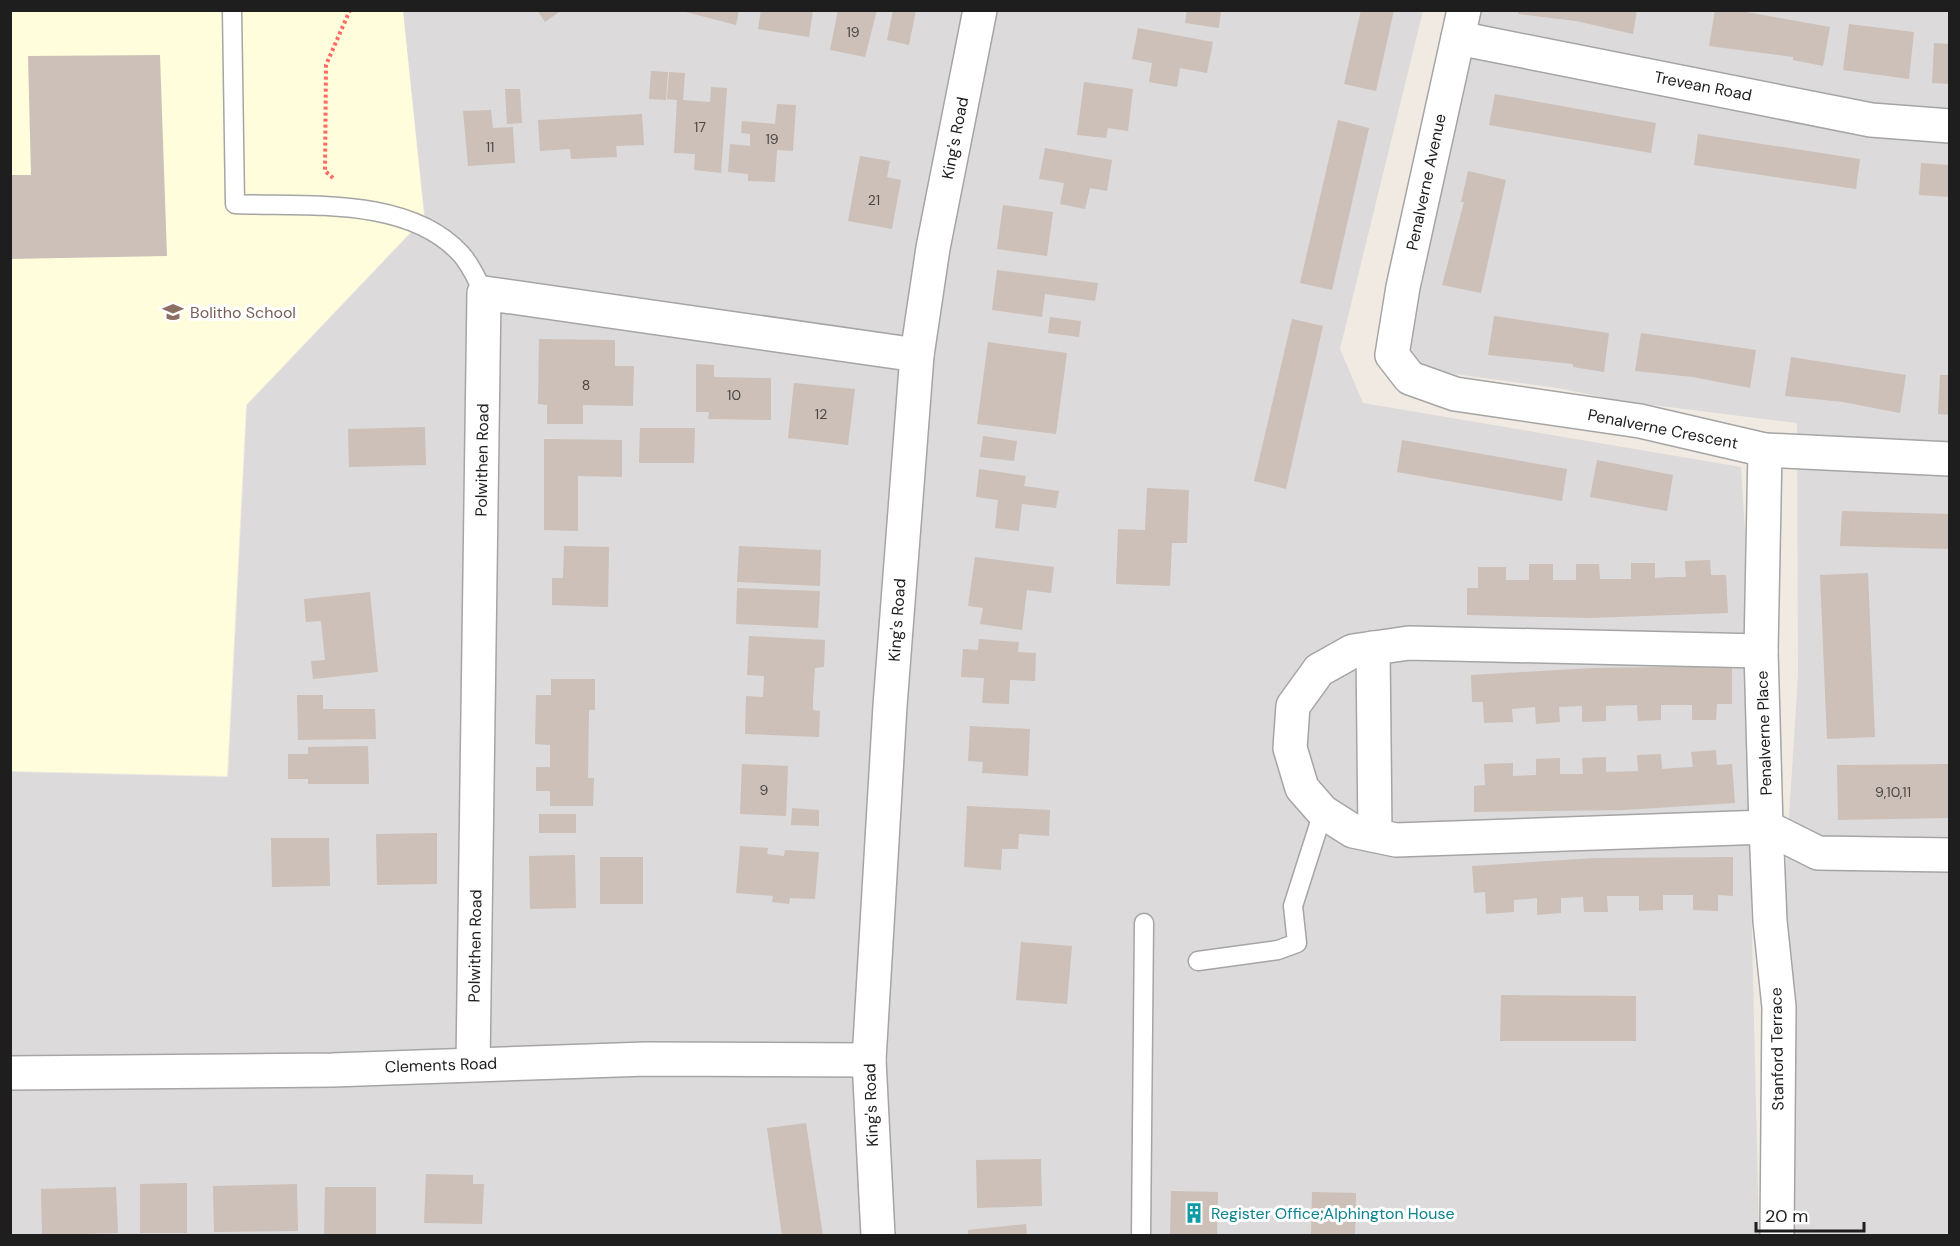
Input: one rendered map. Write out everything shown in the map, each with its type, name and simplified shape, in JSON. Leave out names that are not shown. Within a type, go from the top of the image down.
[{"type":"street","name":"King's Road","points":[[878,1236],[869,1060],[890,705],[917,355],[933,248],[980,10]]},
{"type":"street","name":"Trevean Road","points":[[1461,24],[1871,120],[1950,126]]},
{"type":"street","name":"Penalverne Avenue","points":[[1392,355],[1403,287],[1461,24]]},
{"type":"street","points":[[484,293],[917,355]]},
{"type":"street","name":"Polwithen Road","points":[[473,1064],[484,293]]},
{"type":"street","name":"Penalverne Crescent","points":[[1392,355],[1410,378],[1455,394],[1640,421],[1765,450],[1950,459]]},
{"type":"street","name":"Penalverne Place","points":[[1765,450],[1761,651],[1766,827]]},
{"type":"street","points":[[1761,651],[1409,643],[1353,651],[1319,670],[1293,706],[1290,748],[1302,788],[1323,812],[1353,831],[1396,840],[1766,827],[1818,853],[1950,855]]},
{"type":"street","points":[[1373,648],[1375,835]]},
{"type":"street","name":"Stanford Terrace","points":[[1766,827],[1770,921],[1779,1007],[1777,1236]]},
{"type":"street","name":"Clements Road","points":[[11,1069],[332,1070],[646,1059],[869,1060]]},
{"type":"lane","points":[[232,10],[235,204],[361,208],[399,216],[444,240],[460,253],[484,293]]},
{"type":"lane","points":[[1198,961],[1278,950],[1297,943],[1293,906],[1323,812]]},
{"type":"lane","points":[[1141,1236],[1144,924]]},
{"type":"path","points":[[350,10],[326,65],[325,171],[377,212]]},
{"type":"shaded area","name":"Bolitho School","points":[[11,11],[403,11],[424,218],[246,405],[227,776],[11,771]]},
{"type":"shaded area","points":[[403,11],[1423,11],[1340,349],[1363,403],[1741,467],[1748,580],[1748,765],[1759,1235],[11,1236],[11,772],[228,777],[247,405],[425,218]]},
{"type":"shaded area","points":[[1480,11],[1949,11],[1949,1235],[1789,1235],[1785,880],[1798,675],[1797,423],[1621,401],[1558,388],[1418,369],[1403,349]]},
{"type":"building","points":[[537,10],[562,10],[545,22]]},
{"type":"building","points":[[678,10],[739,10],[736,25]]},
{"type":"building","points":[[761,10],[813,10],[809,37],[758,29]]},
{"type":"building","points":[[838,10],[877,10],[865,57],[830,50]]},
{"type":"building","points":[[893,10],[916,10],[909,45],[887,40]]},
{"type":"building","points":[[1187,10],[1221,10],[1219,28],[1185,23]]},
{"type":"building","points":[[1361,10],[1394,10],[1376,91],[1344,84]]},
{"type":"building","points":[[1519,10],[1637,10],[1633,34],[1576,21],[1518,14]]},
{"type":"building","points":[[1715,10],[1735,10],[1830,27],[1823,66],[1793,60],[1793,57],[1709,46]]},
{"type":"building","points":[[1849,24],[1914,32],[1909,79],[1843,70]]},
{"type":"building","points":[[1138,28],[1213,42],[1207,73],[1180,68],[1177,87],[1149,82],[1152,63],[1132,59]]},
{"type":"building","points":[[1934,43],[1950,44],[1950,84],[1932,83]]},
{"type":"building","points":[[160,55],[167,256],[10,259],[10,175],[31,175],[28,56]]},
{"type":"building","points":[[651,71],[668,72],[666,100],[649,99]]},
{"type":"building","points":[[669,72],[685,73],[683,100],[710,102],[711,87],[727,88],[721,173],[694,170],[695,154],[674,153],[677,100],[667,99]]},
{"type":"building","points":[[1084,82],[1133,89],[1128,131],[1108,128],[1106,138],[1077,135]]},
{"type":"building","points":[[505,89],[520,89],[522,123],[507,124]]},
{"type":"building","points":[[1495,94],[1656,123],[1651,153],[1489,125]]},
{"type":"building","points":[[777,104],[796,105],[793,151],[777,150],[775,182],[748,181],[748,174],[728,172],[730,144],[750,146],[750,134],[741,133],[742,121],[775,124]]},
{"type":"building","points":[[491,110],[493,128],[513,127],[515,163],[468,166],[463,111]]},
{"type":"building","points":[[642,114],[644,145],[616,146],[617,157],[571,159],[570,149],[540,151],[538,120]]},
{"type":"building","points":[[1338,120],[1369,128],[1332,290],[1300,283]]},
{"type":"building","points":[[1698,134],[1860,159],[1856,189],[1694,165]]},
{"type":"building","points":[[1045,148],[1112,160],[1107,191],[1090,188],[1085,209],[1060,204],[1064,183],[1039,179]]},
{"type":"building","points":[[860,156],[890,161],[887,177],[901,180],[892,229],[848,221]]},
{"type":"building","points":[[1921,163],[1950,165],[1950,197],[1919,195]]},
{"type":"building","points":[[1468,171],[1506,180],[1481,293],[1442,285],[1464,202],[1461,202]]},
{"type":"building","points":[[1003,205],[1053,212],[1047,256],[997,249]]},
{"type":"building","points":[[997,270],[1098,283],[1095,301],[1045,294],[1042,317],[992,310]]},
{"type":"building","points":[[1494,316],[1609,333],[1604,372],[1573,367],[1573,364],[1488,355]]},
{"type":"building","points":[[1050,317],[1081,321],[1079,337],[1048,333]]},
{"type":"building","points":[[1292,319],[1323,326],[1286,489],[1254,481]]},
{"type":"building","points":[[1641,333],[1756,350],[1750,388],[1693,377],[1635,371]]},
{"type":"building","points":[[539,339],[615,340],[615,366],[634,366],[633,406],[583,405],[583,424],[547,424],[547,405],[538,404]]},
{"type":"building","points":[[988,342],[1067,353],[1056,434],[977,424]]},
{"type":"building","points":[[1791,357],[1906,375],[1900,413],[1843,402],[1785,396]]},
{"type":"building","points":[[696,364],[714,365],[714,377],[771,378],[771,420],[708,419],[709,412],[696,412]]},
{"type":"building","points":[[1940,375],[1950,375],[1950,415],[1938,414]]},
{"type":"building","points":[[794,383],[855,389],[848,445],[788,438]]},
{"type":"building","points":[[425,427],[426,465],[349,467],[348,429]]},
{"type":"building","points":[[640,428],[695,428],[694,463],[639,463]]},
{"type":"building","points":[[983,436],[1017,441],[1014,461],[980,457]]},
{"type":"building","points":[[544,439],[622,440],[622,477],[578,476],[578,531],[544,530]]},
{"type":"building","points":[[1402,440],[1567,469],[1562,501],[1397,472]]},
{"type":"building","points":[[1597,460],[1673,475],[1667,511],[1590,497]]},
{"type":"building","points":[[979,469],[1026,476],[1024,486],[1059,491],[1056,508],[1022,504],[1019,531],[995,528],[998,500],[976,497]]},
{"type":"building","points":[[1147,488],[1189,490],[1187,543],[1172,543],[1170,586],[1116,584],[1118,529],[1145,530]]},
{"type":"building","points":[[1842,511],[1950,514],[1950,549],[1840,546]]},
{"type":"building","points":[[564,546],[609,547],[608,607],[552,605],[552,578],[563,578]]},
{"type":"building","points":[[739,546],[821,550],[820,586],[737,582]]},
{"type":"building","points":[[975,557],[1054,567],[1051,593],[1027,590],[1022,630],[980,624],[983,608],[968,606]]},
{"type":"building","points":[[1710,560],[1711,575],[1726,575],[1728,613],[1589,618],[1467,615],[1467,588],[1478,588],[1478,567],[1506,567],[1506,580],[1529,580],[1529,564],[1553,564],[1553,580],[1576,580],[1576,564],[1599,564],[1600,579],[1631,579],[1631,563],[1655,563],[1655,578],[1686,577],[1685,561]]},
{"type":"building","points":[[1868,573],[1875,737],[1827,739],[1820,575]]},
{"type":"building","points":[[737,588],[820,591],[818,628],[736,624]]},
{"type":"building","points":[[370,592],[378,672],[313,679],[311,661],[325,660],[321,621],[306,622],[304,599]]},
{"type":"building","points":[[749,636],[825,640],[824,667],[815,668],[813,699],[813,710],[820,711],[819,737],[745,734],[746,696],[763,697],[764,676],[747,675]]},
{"type":"building","points":[[979,639],[1019,642],[1018,652],[1036,653],[1035,681],[1010,680],[1009,704],[982,703],[984,678],[961,677],[963,649],[978,650]]},
{"type":"building","points":[[1732,666],[1732,704],[1717,704],[1716,720],[1692,720],[1692,705],[1661,705],[1661,720],[1638,721],[1637,705],[1606,706],[1606,721],[1582,722],[1582,706],[1559,707],[1560,722],[1536,724],[1535,707],[1512,709],[1513,722],[1484,723],[1483,702],[1472,702],[1471,675],[1593,668]]},
{"type":"building","points":[[551,679],[595,679],[595,710],[589,710],[588,778],[594,778],[593,806],[550,806],[550,791],[536,791],[536,767],[550,767],[550,745],[535,744],[536,695],[551,695]]},
{"type":"building","points":[[297,695],[323,695],[323,709],[375,709],[376,739],[298,740]]},
{"type":"building","points":[[970,726],[1030,729],[1028,776],[982,773],[983,762],[968,761]]},
{"type":"building","points":[[368,746],[369,784],[308,784],[308,779],[288,779],[288,754],[308,754],[308,747]]},
{"type":"building","points":[[1716,750],[1717,765],[1732,764],[1735,803],[1624,810],[1474,812],[1474,786],[1485,785],[1484,764],[1513,763],[1513,776],[1536,775],[1536,759],[1560,758],[1560,774],[1583,774],[1582,758],[1606,757],[1606,772],[1638,771],[1637,755],[1661,754],[1662,769],[1693,767],[1691,752]]},
{"type":"building","points":[[742,764],[788,766],[786,816],[740,814]]},
{"type":"building","points":[[1950,764],[1950,818],[1838,820],[1837,765]]},
{"type":"building","points":[[967,806],[1050,810],[1049,836],[1019,834],[1018,849],[1002,849],[1001,870],[964,867]]},
{"type":"building","points":[[792,808],[819,810],[819,826],[791,825]]},
{"type":"building","points":[[539,814],[576,814],[576,833],[539,833]]},
{"type":"building","points":[[437,833],[437,884],[377,885],[376,834]]},
{"type":"building","points":[[271,838],[329,838],[330,886],[272,887]]},
{"type":"building","points":[[740,846],[768,848],[767,854],[784,856],[785,850],[819,852],[815,899],[790,898],[789,904],[772,902],[773,896],[736,893]]},
{"type":"building","points":[[575,855],[576,908],[530,909],[529,856]]},
{"type":"building","points":[[600,857],[643,857],[643,904],[600,904]]},
{"type":"building","points":[[1733,857],[1733,896],[1718,895],[1718,911],[1693,910],[1693,895],[1663,895],[1663,910],[1639,911],[1639,896],[1607,896],[1608,912],[1584,912],[1583,897],[1561,898],[1561,913],[1537,915],[1537,898],[1514,900],[1514,912],[1486,914],[1485,892],[1474,893],[1472,866],[1595,858]]},
{"type":"building","points":[[1021,942],[1072,946],[1067,1004],[1016,1000]]},
{"type":"building","points":[[1501,995],[1636,996],[1636,1041],[1500,1041]]},
{"type":"building","points":[[806,1123],[823,1236],[782,1236],[767,1128]]},
{"type":"building","points":[[1041,1159],[1042,1206],[977,1208],[976,1160]]},
{"type":"building","points":[[426,1174],[473,1175],[473,1184],[484,1184],[482,1224],[424,1223]]},
{"type":"building","points":[[187,1183],[187,1233],[140,1233],[140,1184]]},
{"type":"building","points":[[297,1184],[298,1231],[214,1232],[213,1186]]},
{"type":"building","points":[[116,1187],[118,1233],[42,1235],[41,1189]]},
{"type":"building","points":[[325,1187],[376,1187],[376,1236],[324,1236]]},
{"type":"building","name":"Register Office;Alphington House","points":[[1171,1191],[1218,1192],[1217,1236],[1170,1236]]},
{"type":"building","points":[[1312,1192],[1356,1193],[1355,1236],[1311,1236]]},
{"type":"building","points":[[1026,1224],[1027,1236],[968,1236],[968,1230]]},
{"type":"place","name":"Bolitho School","points":[[173,312]]},
{"type":"place","name":"Register Office;Alphington House","points":[[1194,1213]]}]
